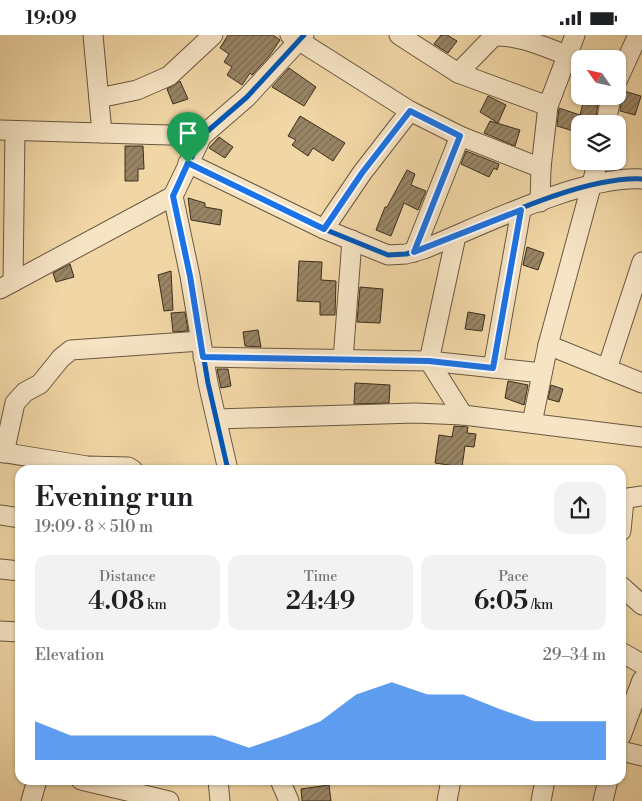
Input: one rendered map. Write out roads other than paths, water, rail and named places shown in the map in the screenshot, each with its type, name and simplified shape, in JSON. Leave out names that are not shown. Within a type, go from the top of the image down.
[{"type":"street","points":[[93,35],[102,133]]},
{"type":"street","points":[[99,98],[138,90],[170,76],[213,35]]},
{"type":"street","points":[[399,35],[458,73],[548,106]]},
{"type":"street","points":[[540,202],[541,169],[548,106],[574,35]]},
{"type":"street","points":[[626,61],[638,35]]},
{"type":"street","points":[[458,73],[494,36],[521,37],[567,55]]},
{"type":"street","points":[[227,465],[216,419],[190,276],[173,196],[202,136],[247,97],[298,37],[410,111],[460,136],[541,169]]},
{"type":"street","points":[[324,229],[362,173],[410,111]]},
{"type":"street","points":[[173,196],[6,285],[8,131],[202,136]]},
{"type":"street","points":[[414,252],[460,136]]},
{"type":"street","points":[[188,163],[324,229],[388,255],[414,252],[540,202],[593,184],[627,178],[642,179]]},
{"type":"street","points":[[532,423],[548,345],[596,170]]},
{"type":"street","points":[[493,368],[521,210]]},
{"type":"street","points":[[456,236],[429,361],[463,415]]},
{"type":"street","points":[[343,360],[352,240]]},
{"type":"street","points":[[606,369],[642,262]]},
{"type":"street","points":[[548,345],[642,383]]},
{"type":"street","points":[[70,465],[2,453],[15,403],[25,392],[40,384],[61,358],[71,350],[202,349],[343,360],[429,361],[542,373]]},
{"type":"street","points":[[216,419],[415,413],[463,415],[642,437]]},
{"type":"street","points":[[626,510],[629,498]]},
{"type":"street","points":[[0,515],[15,517]]},
{"type":"street","points":[[0,569],[15,570]]},
{"type":"street","points":[[626,591],[642,605]]},
{"type":"street","points":[[0,631],[15,632]]},
{"type":"street","points":[[626,655],[642,664]]},
{"type":"street","points":[[626,723],[642,680]]},
{"type":"street","points":[[626,752],[642,756]]},
{"type":"street","points":[[31,801],[36,785]]},
{"type":"street","points":[[102,785],[169,801]]},
{"type":"street","points":[[218,785],[220,801]]},
{"type":"street","points":[[282,785],[289,801]]},
{"type":"street","points":[[447,801],[449,785]]},
{"type":"street","points":[[542,801],[544,785]]},
{"type":"street","points":[[603,801],[607,785]]}]
